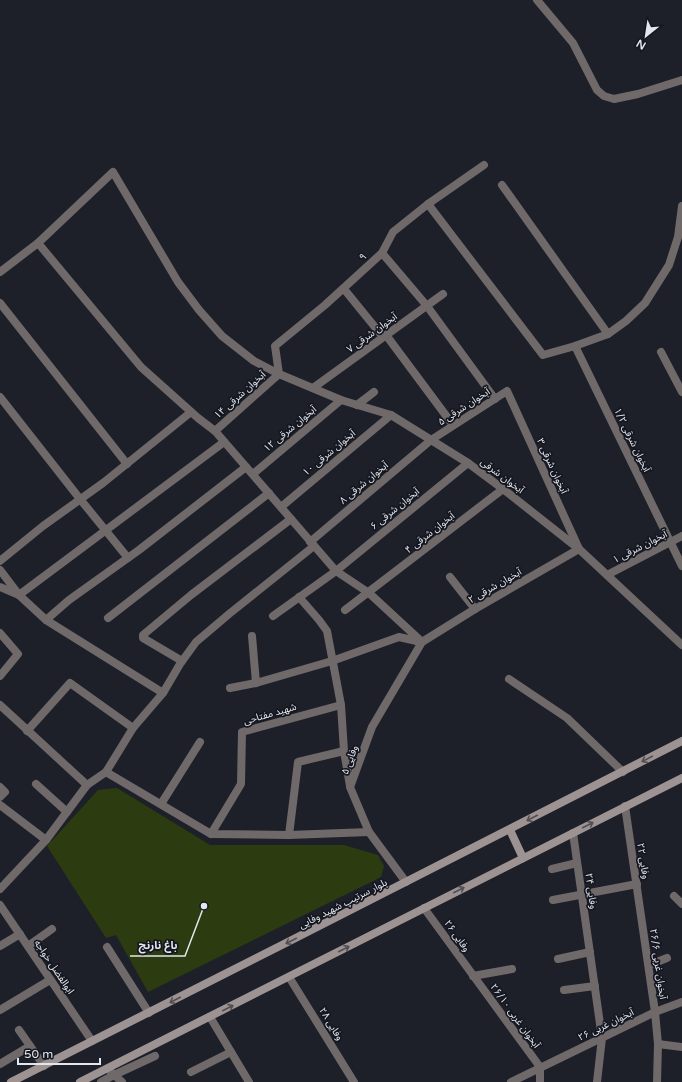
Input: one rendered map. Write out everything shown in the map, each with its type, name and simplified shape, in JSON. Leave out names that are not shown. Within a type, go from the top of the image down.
[{"type":"main road","name":"بلوار سرتیپ شهید وفایی","points":[[11,1082],[510,830],[682,741]]},
{"type":"main road","points":[[80,1082],[682,778]]},
{"type":"main road","points":[[510,830],[523,858]]},
{"type":"street","points":[[537,0],[573,43],[597,90],[604,96],[614,99],[638,94],[682,80]]},
{"type":"street","name":"۹","points":[[279,374],[275,346],[344,289],[382,253],[393,232],[428,204],[484,165]]},
{"type":"street","name":"آبخوان شرقی","points":[[38,243],[113,172],[178,282],[199,310],[222,336],[254,361],[279,374],[341,400],[391,415],[468,463],[579,549],[682,645]]},
{"type":"street","points":[[502,185],[608,334]]},
{"type":"street","points":[[428,204],[543,355],[575,346],[608,334],[626,321],[645,302],[669,265],[678,237],[682,206]]},
{"type":"street","points":[[0,272],[38,243],[141,367],[191,412],[215,431],[336,571],[369,593],[422,642]]},
{"type":"street","points":[[382,253],[427,306],[495,399]]},
{"type":"street","points":[[344,289],[384,336],[453,425]]},
{"type":"street","name":"آبخوان شرقی ۷","points":[[312,388],[443,294]]},
{"type":"street","points":[[0,303],[127,464]]},
{"type":"street","name":"آبخوان شرقی ۱/۲","points":[[575,346],[682,566]]},
{"type":"street","points":[[661,352],[682,392]]},
{"type":"street","name":"آبخوان شرقی ۱۴","points":[[215,431],[279,374]]},
{"type":"street","name":"آبخوان شرقی ۵","points":[[431,440],[507,391]]},
{"type":"street","name":"آبخوان شرقی ۳","points":[[507,391],[579,549]]},
{"type":"street","points":[[357,405],[374,392]]},
{"type":"street","points":[[0,397],[128,558]]},
{"type":"street","name":"آبخوان شرقی ۱۲","points":[[253,474],[341,400]]},
{"type":"street","points":[[0,560],[127,464],[191,412]]},
{"type":"street","name":"آبخوان شرقی ۱۰","points":[[281,507],[391,415]]},
{"type":"street","name":"آبخوان شرقی ۸","points":[[106,772],[133,728],[163,693],[182,661],[196,642],[312,544],[431,440]]},
{"type":"street","points":[[18,595],[224,442]]},
{"type":"street","name":"آبخوان شرقی ۶","points":[[273,616],[336,571],[468,463]]},
{"type":"street","points":[[46,620],[69,600],[128,558],[246,467]]},
{"type":"street","name":"آبخوان شرقی ۴","points":[[345,610],[503,489]]},
{"type":"street","points":[[108,618],[269,493]]},
{"type":"street","points":[[182,661],[143,638],[143,635],[191,595],[291,519]]},
{"type":"street","name":"آبخوان شرقی ۱","points":[[607,575],[682,536]]},
{"type":"street","name":"آبخوان شرقی ۲","points":[[422,642],[475,609],[579,549]]},
{"type":"street","points":[[0,570],[18,595],[46,620],[163,693]]},
{"type":"street","points":[[450,577],[475,609]]},
{"type":"street","points":[[0,587],[18,595]]},
{"type":"street","points":[[299,597],[327,631],[341,705],[344,751],[350,787]]},
{"type":"street","points":[[0,633],[18,654],[0,676]]},
{"type":"street","points":[[252,636],[256,683]]},
{"type":"street","points":[[230,688],[256,683],[332,661],[399,637],[422,642]]},
{"type":"street","name":"وفایی ۵","points":[[406,882],[369,832],[350,787],[372,727],[422,642]]},
{"type":"street","points":[[509,679],[567,718],[623,772]]},
{"type":"street","points":[[27,731],[70,683],[133,728]]},
{"type":"street","name":"شهید مفتاحی","points":[[211,834],[241,784],[242,732],[341,705]]},
{"type":"street","points":[[0,706],[87,785]]},
{"type":"street","points":[[161,804],[200,742]]},
{"type":"street","points":[[289,835],[298,762],[344,751]]},
{"type":"street","points":[[0,889],[46,840],[87,785],[106,772],[211,834],[289,835],[369,832]]},
{"type":"street","points":[[36,784],[67,812]]},
{"type":"street","points":[[0,787],[5,792],[0,797]]},
{"type":"street","points":[[0,805],[46,840]]},
{"type":"street","name":"وفایی ۲۲","points":[[625,806],[642,919]]},
{"type":"street","name":"وفایی ۲۴","points":[[573,833],[602,1038],[596,1082]]},
{"type":"street","points":[[552,869],[577,864]]},
{"type":"street","points":[[553,900],[636,884]]},
{"type":"street","points":[[674,896],[682,904]]},
{"type":"street","name":"ابوالفضل خواجه","points":[[0,904],[92,1041]]},
{"type":"street","name":"وفایی ۲۶","points":[[424,908],[473,976]]},
{"type":"street","name":"آبخوان غربی ۲۶/۶","points":[[642,919],[658,1044],[657,1082]]},
{"type":"street","points":[[28,946],[52,929]]},
{"type":"street","points":[[0,946],[20,934]]},
{"type":"street","points":[[107,947],[149,1013]]},
{"type":"street","points":[[558,959],[590,952]]},
{"type":"street","points":[[649,965],[666,958]]},
{"type":"street","points":[[473,976],[512,969]]},
{"type":"street","name":"آبخوان غربی ۲۶/۱۰","points":[[473,976],[540,1067]]},
{"type":"street","name":"وفایی ۲۸","points":[[289,977],[354,1082]]},
{"type":"street","points":[[0,1010],[50,980]]},
{"type":"street","points":[[564,990],[595,986]]},
{"type":"street","name":"آبخوان غربی ۲۶","points":[[511,1082],[655,1012],[682,1002]]},
{"type":"street","points":[[210,1017],[249,1082]]},
{"type":"street","points":[[19,1030],[44,1066]]},
{"type":"street","points":[[658,1044],[682,1047]]},
{"type":"street","points":[[0,1064],[30,1046]]},
{"type":"street","points":[[191,1072],[231,1052]]},
{"type":"street","points":[[101,1082],[155,1056]]},
{"type":"street","points":[[540,1067],[540,1082]]},
{"type":"street","points":[[108,1068],[122,1082]]},
{"type":"green space","points":[[117,788],[210,845],[344,845],[378,855],[384,866],[381,877],[148,992],[116,935],[106,938],[47,846],[98,790]]},
{"type":"place","name":"باغ نارنج","points":[[204,906]]}]
